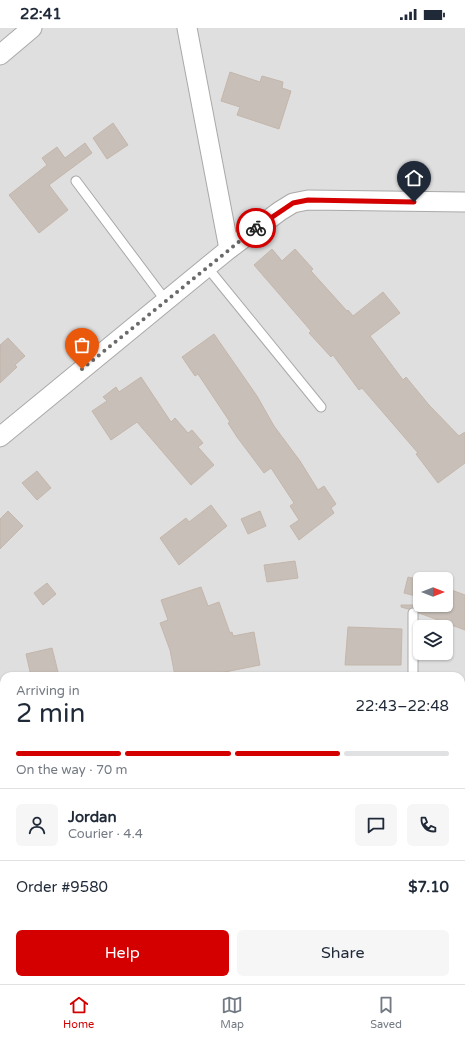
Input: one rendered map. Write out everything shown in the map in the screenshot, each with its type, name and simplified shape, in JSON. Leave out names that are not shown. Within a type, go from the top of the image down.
[{"type":"street","points":[[0,55],[32,28]]},
{"type":"street","points":[[187,28],[229,249]]},
{"type":"street","points":[[0,437],[229,249],[293,203],[308,200],[465,202]]},
{"type":"lane","points":[[76,181],[166,301]]},
{"type":"lane","points":[[207,267],[321,407]]},
{"type":"lane","points":[[413,613],[413,672]]},
{"type":"shaded area","points":[[0,28],[465,28],[465,672],[0,672]]},
{"type":"building","points":[[230,72],[260,82],[262,76],[283,82],[282,88],[291,91],[279,129],[237,115],[240,107],[221,101]]},
{"type":"building","points":[[113,123],[128,145],[107,159],[93,138]]},
{"type":"building","points":[[85,143],[92,153],[49,185],[68,210],[39,233],[9,195],[47,165],[42,158],[57,147],[65,158]]},
{"type":"building","points":[[272,249],[282,261],[295,249],[313,269],[311,271],[353,316],[383,292],[400,313],[370,336],[403,380],[406,377],[429,405],[459,436],[465,432],[465,463],[438,483],[416,454],[418,453],[362,388],[359,390],[333,355],[331,357],[309,333],[311,331],[254,265]]},
{"type":"building","points":[[214,334],[257,396],[274,426],[300,461],[318,490],[324,486],[336,504],[331,508],[334,513],[299,540],[290,526],[299,520],[290,506],[294,503],[271,468],[264,473],[237,437],[228,423],[230,422],[198,374],[195,376],[182,357]]},
{"type":"building","points":[[8,338],[25,356],[15,365],[17,367],[0,383],[0,345]]},
{"type":"building","points":[[141,377],[171,422],[175,418],[188,433],[192,430],[203,443],[198,447],[214,465],[191,485],[137,422],[111,440],[92,411],[107,401],[103,397],[116,387],[119,392]]},
{"type":"building","points":[[37,471],[51,488],[37,500],[22,483]]},
{"type":"building","points":[[211,505],[227,526],[179,565],[160,538],[186,518],[189,522]]},
{"type":"building","points":[[8,511],[23,526],[0,549],[0,519]]},
{"type":"building","points":[[260,511],[266,526],[248,534],[241,519]]},
{"type":"building","points":[[295,561],[298,578],[267,582],[264,565]]},
{"type":"building","points":[[408,577],[413,578],[413,595],[404,593]]},
{"type":"building","points":[[47,583],[56,594],[43,605],[34,593]]},
{"type":"building","points":[[201,587],[208,606],[219,602],[230,633],[232,632],[233,636],[254,632],[260,665],[225,672],[174,672],[170,650],[160,623],[168,620],[161,600]]},
{"type":"building","points":[[453,591],[465,595],[465,630],[453,626],[453,620],[438,620],[419,613],[453,612]]},
{"type":"building","points":[[401,605],[413,605],[413,608],[408,609],[401,607]]},
{"type":"building","points":[[348,627],[402,629],[401,665],[345,665]]},
{"type":"building","points":[[52,648],[58,672],[30,672],[26,654]]},
{"type":"way so far","points":[[82,369],[256,228]]},
{"type":"route","points":[[256,228],[293,203],[308,200],[414,202]]}]
